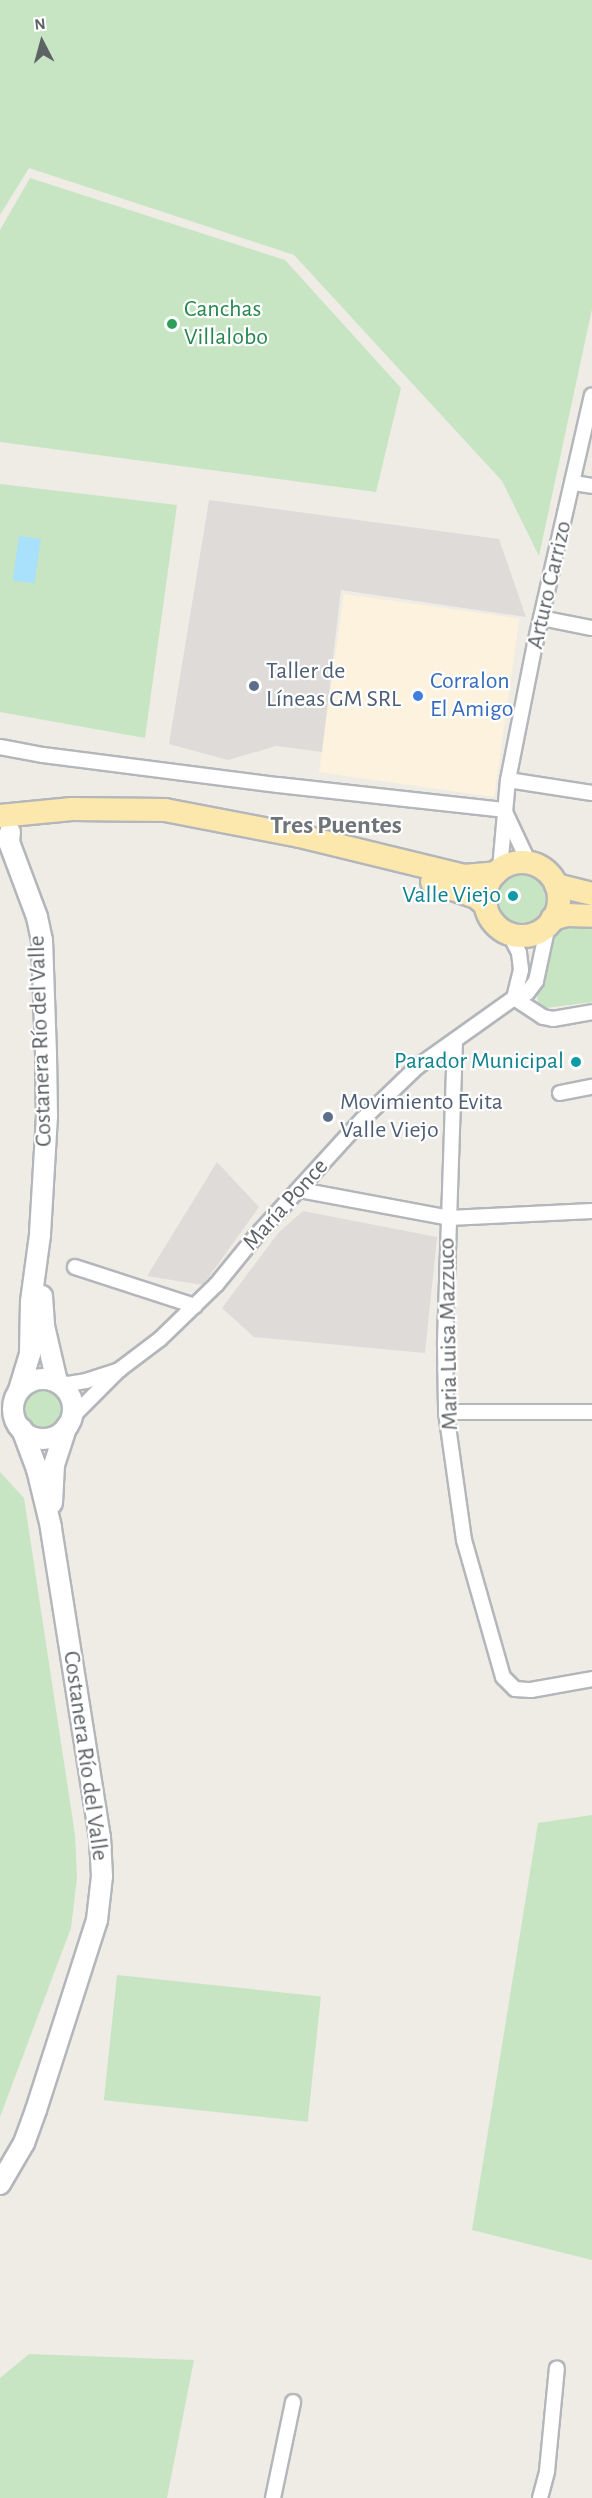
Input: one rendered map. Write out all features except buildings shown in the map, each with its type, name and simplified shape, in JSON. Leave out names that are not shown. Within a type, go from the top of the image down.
[{"type":"main road","points":[[5,832],[72,809],[165,810],[300,836],[464,876],[498,871],[516,862],[529,863],[542,868],[556,885],[558,906],[550,922]]},
{"type":"main road","points":[[115,810],[404,873],[462,892],[486,905]]},
{"type":"main road","name":"Costanera Río del Valle","points":[[5,832],[37,917],[45,972],[47,1116],[39,1245],[31,1302],[30,1354],[19,1390]]},
{"type":"main road","points":[[498,871],[488,883],[486,905],[490,918],[509,933],[528,935],[567,915],[592,916]]},
{"type":"main road","points":[[556,885],[592,894]]},
{"type":"main road","name":"Costanera Río del Valle","points":[[39,1245],[44,1326],[59,1384]]},
{"type":"main road","points":[[37,1379],[59,1384],[71,1398],[69,1423],[51,1437],[33,1437],[22,1429],[14,1418],[13,1409],[19,1390],[37,1379]]},
{"type":"main road","name":"Costanera Río del Valle","points":[[51,1527],[54,1464],[69,1423]]},
{"type":"main road","name":"Costanera Río del Valle","points":[[0,2184],[24,2143],[36,2110],[94,1930],[102,1876],[100,1838],[51,1527],[34,1457],[22,1429]]},
{"type":"street","name":"Arturo Carrizo","points":[[498,871],[503,851],[504,810],[508,780],[541,618],[574,483],[592,395]]},
{"type":"street","points":[[574,483],[592,486]]},
{"type":"street","points":[[541,618],[592,628]]},
{"type":"street","points":[[0,747],[43,755],[278,785],[504,810],[529,863]]},
{"type":"street","points":[[508,780],[592,793]]},
{"type":"street","name":"María Ponce","points":[[69,1423],[119,1370],[160,1339],[195,1306],[363,1119],[417,1067],[514,998],[527,993],[536,981],[550,922]]},
{"type":"street","points":[[509,933],[519,953],[521,970],[514,998],[543,1017],[553,1019],[592,1012]]},
{"type":"street","name":"Maria Luisa Mazzuco","points":[[454,1040],[446,1412],[464,1540],[503,1677],[515,1689],[531,1690],[592,1679]]},
{"type":"street","points":[[560,1093],[592,1087]]},
{"type":"street","points":[[300,1190],[449,1218],[592,1211]]},
{"type":"street","points":[[75,1267],[195,1306]]},
{"type":"street","name":"María Ponce","points":[[59,1384],[86,1381],[119,1370]]},
{"type":"street","points":[[446,1412],[592,1412]]},
{"type":"street","points":[[540,2498],[547,2471],[557,2368]]},
{"type":"street","points":[[273,2498],[293,2402]]},
{"type":"shaded area","name":"Taller de Líneas GM SRL","points":[[209,500],[499,539],[526,617],[341,590],[322,752],[276,746],[228,760],[169,744]]},
{"type":"shaded area","name":"Corralon El Amigo","points":[[344,594],[519,619],[494,797],[319,772]]},
{"type":"shaded area","points":[[217,1162],[259,1207],[203,1285],[147,1276]]},
{"type":"shaded area","points":[[303,1211],[437,1237],[425,1353],[254,1337],[222,1308],[279,1232]]},
{"type":"green space","points":[[0,0],[592,0],[592,309],[539,556],[502,481],[294,255],[29,168],[0,215]]},
{"type":"green space","name":"Canchas Villalobo","points":[[30,178],[285,260],[401,388],[376,492],[0,442],[0,230]]},
{"type":"green space","points":[[0,484],[177,505],[145,738],[0,712]]},
{"type":"green space","points":[[522,872],[532,874],[541,880],[547,889],[549,899],[547,909],[541,918],[532,924],[522,926],[512,924],[503,918],[497,909],[495,899],[497,889],[503,880],[512,874]]},
{"type":"green space","points":[[592,920],[592,1002],[546,1008],[538,1002],[537,995],[544,979],[547,943],[551,932],[557,924]]},
{"type":"green space","points":[[38,1385],[48,1385],[60,1392],[67,1404],[67,1414],[60,1426],[48,1433],[38,1433],[23,1422],[19,1414],[19,1404],[30,1389]]},
{"type":"green space","points":[[0,1472],[24,1498],[75,1835],[77,1878],[71,1928],[0,2117]]},
{"type":"green space","points":[[592,1815],[592,2260],[472,2230],[538,1823]]},
{"type":"green space","points":[[117,1975],[321,1996],[308,2122],[104,2100]]},
{"type":"green space","points":[[29,2354],[194,2360],[167,2498],[0,2498],[0,2378]]},
{"type":"water","points":[[19,536],[41,539],[35,584],[13,581]]},
{"type":"place","name":"Canchas Villalobo","points":[[172,324]]},
{"type":"place","name":"Taller de Líneas GM SRL","points":[[254,686]]},
{"type":"place","name":"Corralon El Amigo","points":[[418,696]]},
{"type":"place","name":"Valle Viejo","points":[[513,896]]},
{"type":"place","name":"Parador Municipal","points":[[576,1062]]},
{"type":"place","name":"Movimiento Evita Valle Viejo","points":[[328,1117]]},
{"type":"district","name":"Tres Puentes","points":[[336,826]]}]
